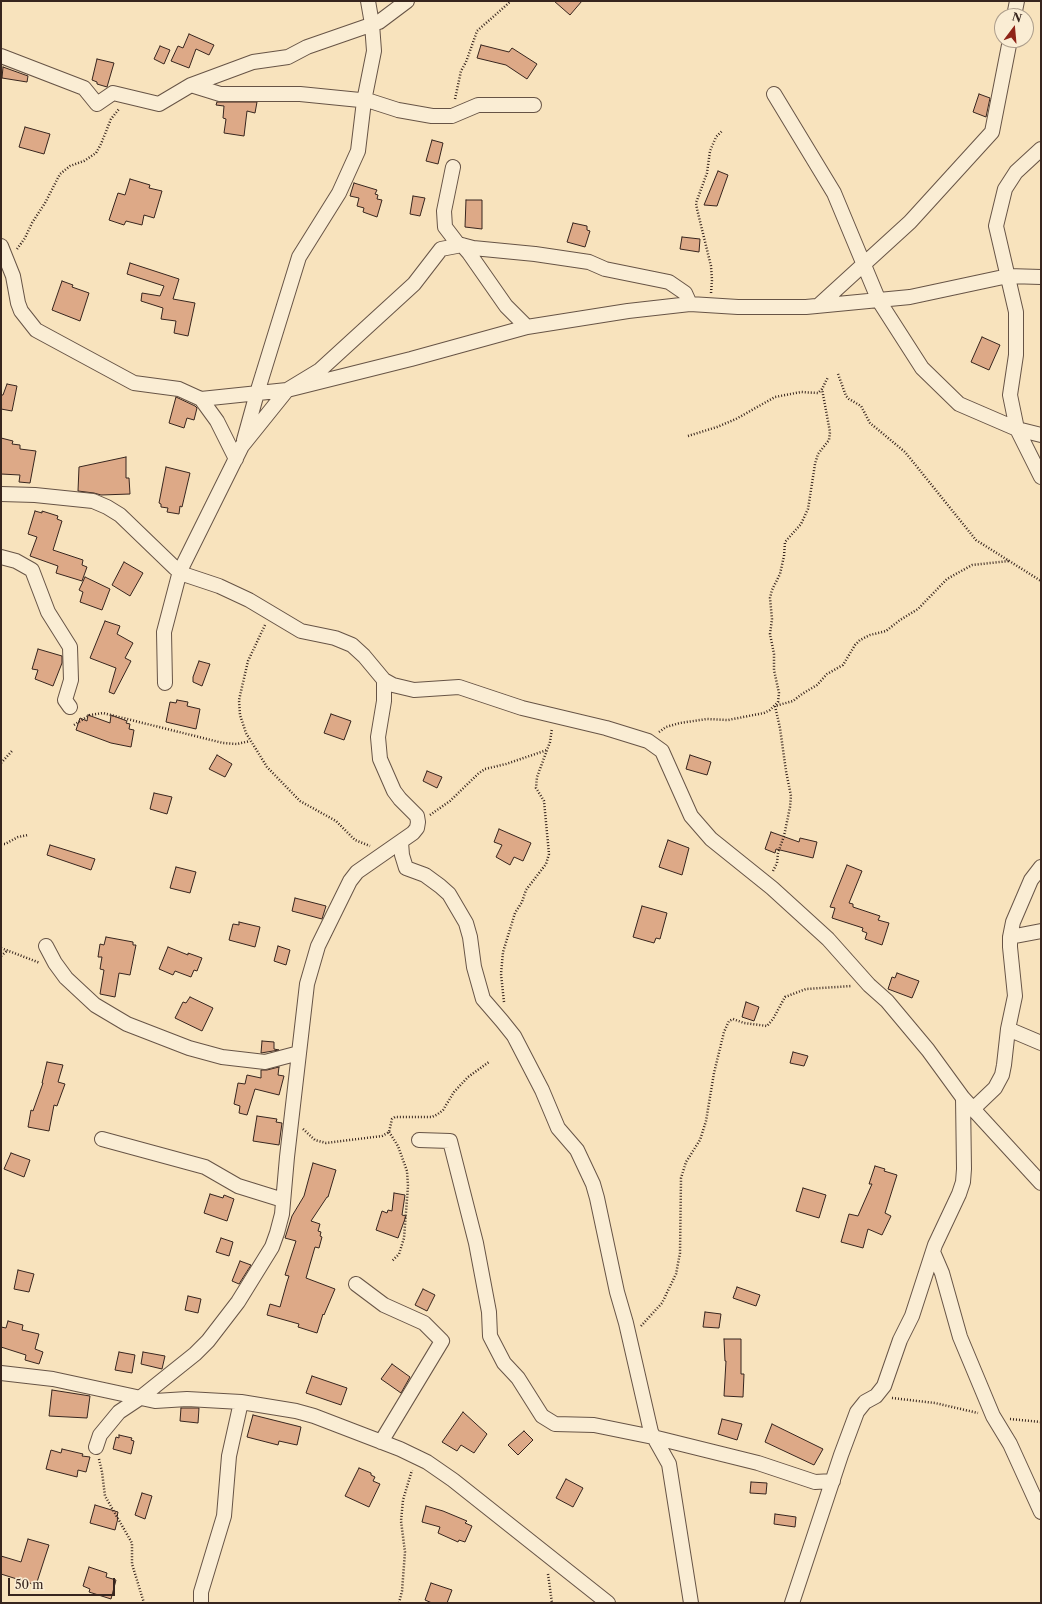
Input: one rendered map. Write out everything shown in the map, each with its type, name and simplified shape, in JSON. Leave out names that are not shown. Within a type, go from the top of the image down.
[{"type":"street","points":[[165,683],[164,632],[180,572],[239,452],[299,257],[340,193],[358,151],[364,101],[374,51],[372,24],[368,1]]},
{"type":"street","points":[[1,56],[84,88],[97,104],[113,93],[159,104],[191,85],[253,62],[288,57],[307,47],[379,22],[407,1]]},
{"type":"street","points":[[818,306],[910,222],[992,132],[1008,48]]},
{"type":"street","points":[[191,85],[220,94],[300,94],[364,101],[398,110],[432,116],[452,116],[478,105],[534,104]]},
{"type":"street","points":[[774,94],[834,193],[879,300],[922,368],[959,404],[1017,429],[1041,435]]},
{"type":"street","points":[[1041,149],[1016,172],[1005,189],[996,226],[1016,312],[1016,355],[1010,395],[1017,429],[1041,477]]},
{"type":"street","points":[[453,168],[444,211],[445,227],[458,244],[473,248],[535,254],[589,262],[605,269],[669,282],[685,293],[690,304]]},
{"type":"street","points":[[239,452],[287,390],[320,370],[414,284],[441,249],[462,245]]},
{"type":"street","points":[[462,245],[506,306],[527,327]]},
{"type":"street","points":[[1,246],[13,276],[18,304],[21,311],[36,330],[134,384],[179,389],[201,399],[239,452]]},
{"type":"street","points":[[201,399],[287,390],[412,359],[527,327],[628,311],[690,304],[738,307],[818,306],[910,298],[1008,276],[1041,277]]},
{"type":"street","points":[[1,494],[35,495],[93,501],[108,507],[120,515],[186,576],[219,586],[249,600],[300,631],[335,638],[352,645],[364,656],[384,680],[404,689],[414,690],[459,687],[522,708],[606,728],[648,741],[662,751],[691,816],[711,839],[767,884],[828,939],[869,985],[887,1001],[909,1026],[962,1098],[1041,1183]]},
{"type":"street","points":[[1,557],[16,561],[32,570],[48,612],[70,646],[71,680],[65,700],[70,707]]},
{"type":"street","points":[[96,1447],[100,1435],[109,1422],[119,1412],[140,1398],[195,1354],[208,1341],[238,1302],[272,1246],[277,1233],[283,1200],[307,984],[318,946],[350,882],[357,872],[413,833],[418,819],[394,791],[380,760],[378,737],[384,701],[384,680]]},
{"type":"street","points":[[401,842],[402,855],[406,868],[425,875],[449,894],[466,923],[481,995],[514,1036],[536,1077],[558,1128],[577,1150],[593,1184],[598,1198],[617,1292],[630,1338],[653,1437],[669,1464],[690,1603]]},
{"type":"street","points":[[973,1109],[995,1088],[1002,1074],[1008,1029],[1015,996],[1010,936],[1013,922],[1028,887],[1041,867]]},
{"type":"street","points":[[1010,936],[1041,931]]},
{"type":"street","points":[[46,946],[66,978],[95,1005],[127,1024],[189,1048],[222,1057],[265,1062],[299,1052]]},
{"type":"street","points":[[1008,1029],[1041,1043]]},
{"type":"street","points":[[792,1603],[857,1412],[865,1402],[876,1396],[884,1386],[900,1340],[912,1316],[932,1252],[959,1194],[963,1182],[964,1169],[962,1098]]},
{"type":"street","points":[[102,1139],[205,1167],[238,1186],[283,1200]]},
{"type":"street","points":[[419,1140],[450,1141],[476,1243],[489,1312],[490,1336],[504,1363],[518,1378],[542,1416],[555,1424],[594,1426],[653,1437],[758,1463],[815,1482],[833,1481]]},
{"type":"street","points":[[932,1252],[942,1273],[960,1337],[993,1416],[1010,1444],[1041,1512]]},
{"type":"street","points":[[356,1284],[384,1306],[424,1323],[442,1341],[381,1442]]},
{"type":"street","points":[[1,1373],[53,1379],[156,1401],[187,1399],[242,1402],[296,1411],[314,1416],[427,1462],[453,1480],[608,1603]]},
{"type":"street","points":[[200,1603],[201,1592],[224,1516],[229,1456],[242,1402]]},
{"type":"path","points":[[452,116],[461,71],[466,62],[477,31],[511,1]]},
{"type":"path","points":[[8,262],[25,238],[32,223],[46,203],[60,174],[70,166],[84,162],[96,153],[111,120],[127,97]]},
{"type":"path","points":[[708,305],[712,280],[709,256],[696,203],[704,183],[712,144],[722,131]]},
{"type":"path","points":[[838,374],[846,396],[861,406],[870,423],[905,452],[976,540],[1041,580]]},
{"type":"path","points":[[688,436],[736,419],[775,397],[801,392],[818,393],[822,389],[828,377]]},
{"type":"path","points":[[767,884],[777,863],[778,853],[790,807],[791,796],[775,706],[778,702],[779,693],[774,670],[774,654],[770,634],[772,619],[770,598],[772,590],[780,574],[785,542],[801,524],[808,509],[818,454],[829,440],[830,432],[822,389]]},
{"type":"path","points":[[648,741],[666,727],[680,723],[706,719],[728,720],[739,718],[764,713],[775,706],[794,701],[817,685],[827,674],[843,665],[855,645],[860,640],[886,630],[918,609],[947,579],[972,565],[1009,561]]},
{"type":"path","points":[[271,612],[248,661],[239,700],[240,715],[250,741],[267,767],[300,801],[336,821],[359,842],[388,851]]},
{"type":"path","points":[[74,726],[90,715],[103,713],[223,743],[238,744],[250,741]]},
{"type":"path","points":[[502,1021],[504,1009],[501,974],[503,952],[515,913],[522,902],[526,890],[546,864],[549,854],[544,801],[536,788],[537,777],[550,742],[553,715]]},
{"type":"path","points":[[418,819],[434,813],[445,805],[485,769],[506,764],[547,750]]},
{"type":"path","points":[[1,764],[12,751]]},
{"type":"path","points":[[1,844],[5,844],[18,837],[28,835]]},
{"type":"path","points":[[1,948],[59,969]]},
{"type":"path","points":[[1,956],[8,950]]},
{"type":"path","points":[[630,1338],[662,1303],[676,1274],[680,1253],[681,1178],[686,1162],[700,1140],[706,1121],[714,1073],[724,1032],[729,1020],[732,1019],[744,1023],[767,1026],[773,1019],[785,997],[794,993],[806,989],[869,985]]},
{"type":"path","points":[[291,1121],[315,1140],[326,1143],[382,1136],[389,1132],[392,1120],[395,1117],[432,1117],[438,1114],[443,1110],[454,1092],[468,1078],[489,1062]]},
{"type":"path","points":[[389,1132],[398,1146],[407,1171],[408,1186],[404,1238],[399,1254],[392,1260]]},
{"type":"path","points":[[876,1396],[935,1403],[993,1416],[1041,1422]]},
{"type":"path","points":[[96,1447],[102,1472],[105,1496],[132,1542],[132,1564],[144,1603]]},
{"type":"path","points":[[400,1603],[405,1552],[401,1521],[403,1500],[416,1457]]},
{"type":"path","points":[[547,1555],[552,1603]]},
{"type":"building","points":[[554,1],[582,1],[570,15]]},
{"type":"building","points":[[189,34],[214,45],[209,55],[196,49],[189,68],[171,61],[178,46],[183,48]]},
{"type":"building","points":[[481,45],[509,52],[512,48],[537,64],[527,79],[506,65],[477,58]]},
{"type":"building","points":[[160,46],[170,50],[164,64],[154,59]]},
{"type":"building","points":[[97,59],[114,63],[107,87],[97,84],[97,82],[92,80]]},
{"type":"building","points":[[3,67],[28,76],[27,82],[2,78]]},
{"type":"building","points":[[979,94],[990,98],[986,117],[973,112]]},
{"type":"building","points":[[217,102],[257,102],[255,113],[247,111],[244,136],[224,133],[226,119],[223,118],[224,106],[216,105]]},
{"type":"building","points":[[25,127],[50,134],[44,154],[19,147]]},
{"type":"building","points":[[432,140],[443,143],[438,164],[426,161]]},
{"type":"building","points":[[718,171],[728,175],[717,206],[704,205]]},
{"type":"building","points":[[130,179],[150,185],[149,188],[162,191],[154,218],[144,215],[142,225],[126,221],[124,225],[109,220],[118,193],[125,195]]},
{"type":"building","points":[[354,183],[377,190],[375,194],[378,195],[377,199],[382,200],[377,217],[363,212],[364,208],[357,206],[359,198],[350,196]]},
{"type":"building","points":[[413,196],[425,198],[420,216],[410,214]]},
{"type":"building","points":[[466,200],[482,200],[482,229],[465,227]]},
{"type":"building","points":[[573,223],[587,226],[587,230],[590,231],[585,247],[567,242]]},
{"type":"building","points":[[682,237],[700,239],[699,252],[680,249]]},
{"type":"building","points":[[130,263],[179,279],[173,299],[195,303],[188,336],[174,333],[176,321],[161,319],[163,308],[141,301],[142,293],[160,296],[164,286],[127,274]]},
{"type":"building","points":[[62,281],[73,285],[72,287],[89,293],[80,321],[52,310]]},
{"type":"building","points":[[982,337],[1000,345],[989,370],[971,362]]},
{"type":"building","points":[[7,384],[17,386],[12,411],[1,409],[1,395],[3,395]]},
{"type":"building","points":[[176,397],[197,408],[194,420],[187,418],[184,428],[169,423]]},
{"type":"building","points":[[1,438],[13,441],[12,444],[20,445],[20,449],[36,451],[30,483],[19,482],[20,475],[1,474]]},
{"type":"building","points":[[126,457],[126,478],[129,478],[130,494],[101,495],[78,491],[79,467]]},
{"type":"building","points":[[166,467],[190,473],[179,514],[167,512],[168,508],[161,507],[161,504],[159,503]]},
{"type":"building","points":[[35,511],[42,513],[42,511],[58,516],[57,519],[62,521],[53,550],[83,560],[82,565],[87,567],[82,581],[56,573],[58,566],[30,556],[37,537],[28,534]]},
{"type":"building","points":[[124,562],[143,573],[130,596],[112,585]]},
{"type":"building","points":[[85,577],[110,589],[102,610],[80,602],[83,592],[79,590]]},
{"type":"building","points":[[105,621],[120,626],[117,634],[133,643],[125,658],[131,661],[114,694],[109,692],[116,668],[90,658]]},
{"type":"building","points":[[38,649],[62,656],[62,663],[53,686],[35,679],[38,670],[32,669]]},
{"type":"building","points":[[199,661],[210,664],[202,686],[193,682],[193,677]]},
{"type":"building","points":[[177,700],[188,702],[187,706],[200,709],[196,729],[166,722],[170,702],[176,703]]},
{"type":"building","points":[[331,714],[351,721],[344,740],[324,733]]},
{"type":"building","points":[[88,715],[110,723],[111,715],[127,721],[126,723],[130,724],[129,729],[134,730],[131,747],[111,743],[76,730],[80,718],[87,721]]},
{"type":"building","points":[[217,755],[232,764],[225,777],[209,769]]},
{"type":"building","points":[[690,755],[711,762],[707,775],[686,769]]},
{"type":"building","points":[[427,771],[442,777],[437,788],[423,781]]},
{"type":"building","points":[[154,793],[172,797],[167,814],[150,809]]},
{"type":"building","points":[[499,829],[531,843],[523,861],[514,857],[510,865],[496,857],[502,845],[494,842]]},
{"type":"building","points":[[771,832],[799,842],[800,838],[817,842],[813,858],[776,849],[775,853],[765,849]]},
{"type":"building","points":[[668,840],[689,848],[682,875],[659,867]]},
{"type":"building","points":[[50,845],[95,859],[91,870],[47,855]]},
{"type":"building","points":[[847,865],[862,871],[849,903],[853,904],[853,907],[880,916],[878,920],[889,923],[882,945],[865,939],[867,933],[862,931],[863,928],[832,918],[835,908],[830,907]]},
{"type":"building","points":[[176,867],[196,872],[190,893],[170,888]]},
{"type":"building","points":[[295,898],[326,906],[322,919],[292,911]]},
{"type":"building","points":[[642,906],[667,913],[660,939],[656,938],[654,943],[633,937]]},
{"type":"building","points":[[239,922],[260,927],[255,947],[229,940],[233,924],[239,925]]},
{"type":"building","points":[[106,937],[133,942],[133,945],[136,945],[130,975],[119,973],[115,997],[100,994],[104,970],[100,969],[102,957],[98,957],[100,944],[104,945]]},
{"type":"building","points":[[278,946],[290,950],[286,965],[274,961]]},
{"type":"building","points":[[168,947],[188,955],[188,953],[202,958],[197,971],[194,970],[191,977],[175,971],[173,975],[159,969]]},
{"type":"building","points":[[897,973],[919,981],[912,998],[888,989],[892,977],[895,978]]},
{"type":"building","points":[[190,997],[213,1008],[202,1031],[175,1018],[183,1002],[186,1003]]},
{"type":"building","points":[[746,1002],[759,1007],[754,1021],[742,1017]]},
{"type":"building","points":[[262,1041],[274,1042],[274,1049],[279,1050],[261,1053]]},
{"type":"building","points":[[793,1052],[808,1056],[804,1066],[790,1063]]},
{"type":"building","points":[[47,1062],[63,1065],[58,1082],[65,1084],[57,1106],[54,1105],[49,1131],[28,1127],[31,1110],[33,1111],[43,1083]]},
{"type":"building","points":[[279,1067],[278,1075],[284,1076],[279,1095],[255,1089],[247,1115],[239,1113],[240,1106],[234,1104],[238,1083],[245,1084],[247,1075],[261,1078],[261,1070]]},
{"type":"building","points":[[257,1116],[277,1119],[276,1122],[282,1123],[279,1145],[253,1141]]},
{"type":"building","points":[[11,1153],[30,1160],[24,1177],[4,1169]]},
{"type":"building","points":[[313,1163],[336,1170],[328,1197],[311,1221],[320,1224],[318,1231],[321,1232],[320,1236],[322,1237],[319,1248],[315,1247],[306,1278],[335,1289],[324,1315],[323,1314],[317,1333],[298,1327],[299,1324],[267,1315],[270,1304],[280,1307],[289,1276],[285,1275],[296,1241],[285,1238],[292,1216],[304,1196]]},
{"type":"building","points":[[875,1166],[885,1169],[884,1171],[897,1175],[885,1213],[891,1216],[882,1235],[868,1229],[863,1248],[841,1242],[849,1214],[858,1216],[872,1184],[869,1184]]},
{"type":"building","points":[[803,1188],[826,1195],[819,1218],[796,1211]]},
{"type":"building","points":[[394,1193],[405,1195],[402,1215],[406,1216],[398,1238],[376,1230],[382,1211],[387,1213],[388,1210],[392,1211]]},
{"type":"building","points":[[210,1194],[223,1198],[224,1195],[234,1199],[227,1221],[204,1213]]},
{"type":"building","points":[[221,1238],[233,1242],[229,1256],[216,1252]]},
{"type":"building","points":[[240,1261],[251,1265],[239,1284],[232,1281]]},
{"type":"building","points":[[18,1270],[34,1274],[29,1292],[14,1289]]},
{"type":"building","points":[[737,1287],[760,1295],[756,1306],[733,1298]]},
{"type":"building","points":[[423,1289],[435,1295],[427,1311],[415,1305]]},
{"type":"building","points":[[188,1296],[201,1299],[198,1313],[185,1310]]},
{"type":"building","points":[[705,1312],[721,1314],[719,1328],[703,1327]]},
{"type":"building","points":[[8,1321],[23,1325],[22,1330],[39,1334],[35,1349],[43,1352],[39,1364],[25,1360],[26,1355],[1,1347],[1,1327],[6,1328]]},
{"type":"building","points":[[724,1339],[741,1339],[741,1374],[744,1374],[743,1397],[724,1396],[726,1361]]},
{"type":"building","points":[[119,1352],[135,1355],[132,1373],[115,1370]]},
{"type":"building","points":[[143,1352],[165,1356],[162,1369],[141,1364]]},
{"type":"building","points":[[392,1364],[410,1377],[401,1393],[381,1379]]},
{"type":"building","points":[[312,1376],[347,1388],[341,1405],[306,1393]]},
{"type":"building","points":[[52,1390],[90,1396],[87,1418],[49,1416]]},
{"type":"building","points":[[181,1408],[199,1408],[198,1423],[180,1421]]},
{"type":"building","points":[[463,1412],[487,1434],[474,1453],[461,1445],[457,1451],[442,1442]]},
{"type":"building","points":[[253,1415],[301,1427],[297,1445],[279,1441],[278,1445],[247,1437]]},
{"type":"building","points":[[722,1419],[742,1424],[737,1440],[718,1434]]},
{"type":"building","points":[[772,1424],[823,1449],[814,1465],[765,1442]]},
{"type":"building","points":[[524,1431],[533,1440],[518,1455],[508,1445]]},
{"type":"building","points":[[119,1435],[132,1438],[131,1440],[134,1441],[131,1454],[113,1449],[116,1437],[119,1438]]},
{"type":"building","points":[[62,1449],[83,1454],[82,1456],[90,1457],[86,1472],[78,1470],[77,1477],[46,1469],[51,1450],[61,1453]]},
{"type":"building","points":[[359,1468],[371,1473],[371,1475],[375,1477],[373,1481],[380,1484],[369,1507],[345,1496]]},
{"type":"building","points":[[566,1479],[583,1488],[573,1507],[556,1498]]},
{"type":"building","points":[[751,1482],[767,1483],[766,1494],[750,1493]]},
{"type":"building","points":[[142,1493],[152,1496],[145,1519],[135,1515]]},
{"type":"building","points":[[95,1505],[118,1512],[115,1530],[90,1523]]},
{"type":"building","points":[[426,1506],[467,1521],[465,1523],[472,1526],[465,1542],[459,1540],[458,1542],[438,1533],[440,1527],[422,1522]]},
{"type":"building","points":[[775,1514],[796,1517],[795,1527],[774,1524]]},
{"type":"building","points":[[28,1539],[49,1545],[36,1585],[1,1574],[1,1556],[21,1562]]},
{"type":"building","points":[[89,1567],[107,1573],[106,1577],[116,1580],[111,1599],[89,1592],[90,1589],[83,1586]]},
{"type":"building","points":[[431,1583],[452,1590],[447,1603],[432,1603],[425,1600]]}]
